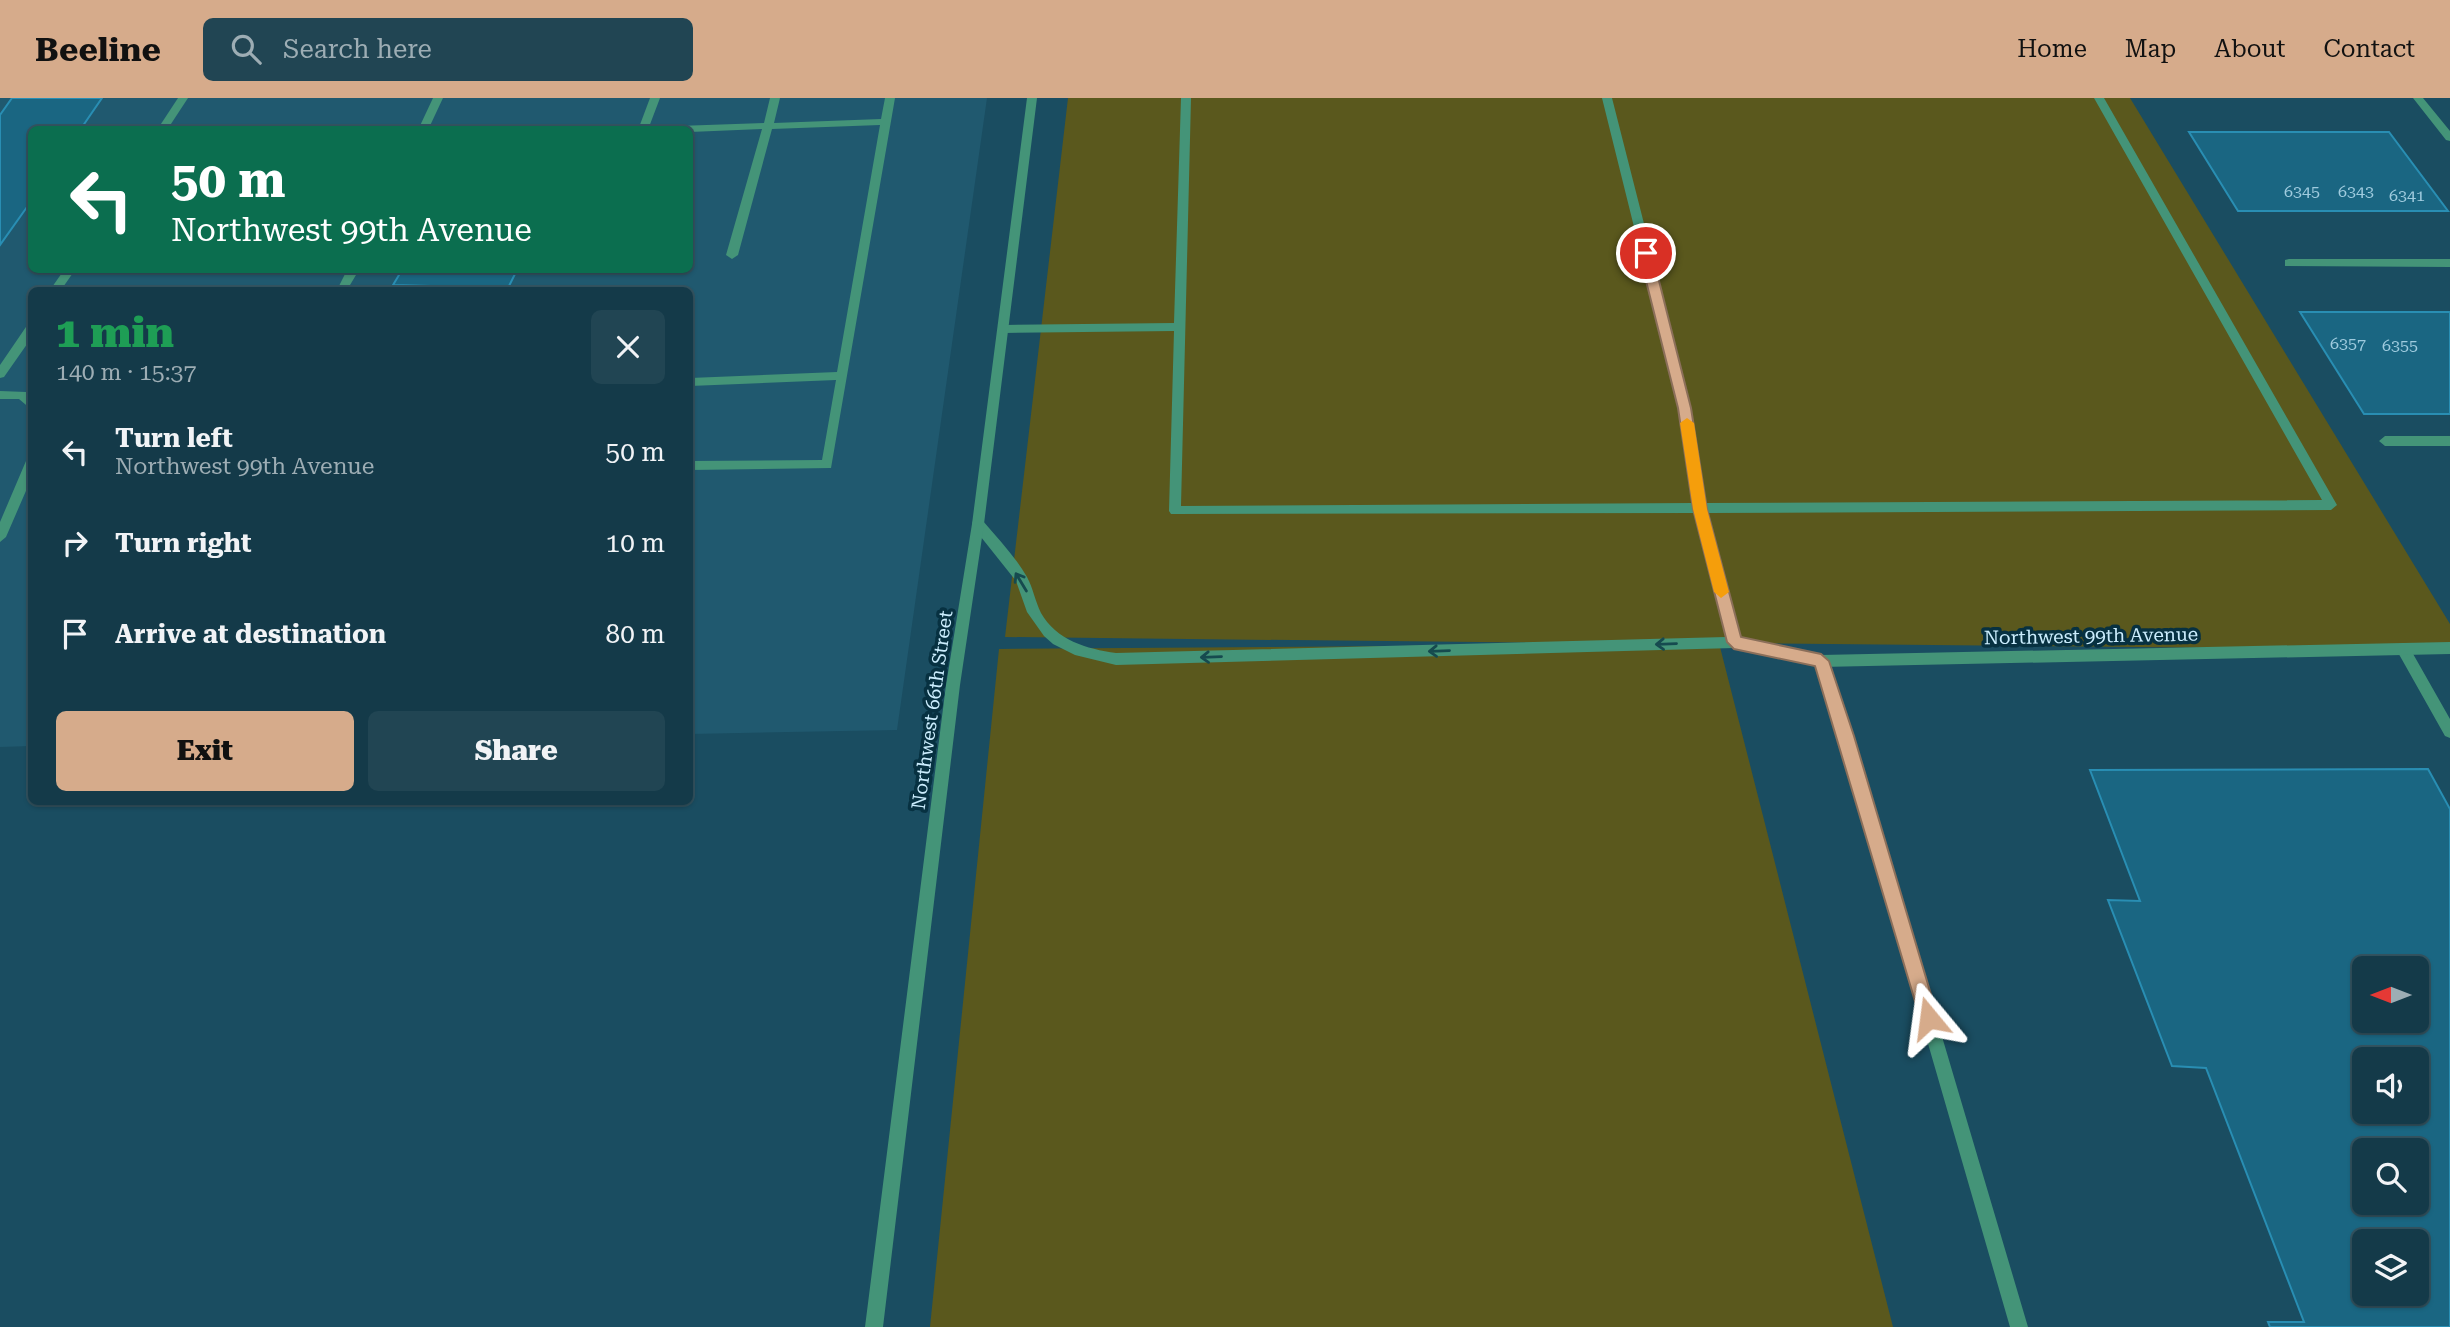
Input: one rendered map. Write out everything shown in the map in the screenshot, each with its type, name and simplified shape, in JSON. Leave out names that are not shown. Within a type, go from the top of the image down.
[{"type":"street","points":[[165,126],[183,98]]},
{"type":"street","points":[[425,126],[438,98]]},
{"type":"street","points":[[644,126],[655,98]]},
{"type":"street","points":[[732,255],[775,98]]},
{"type":"street","points":[[693,466],[827,465],[890,98]]},
{"type":"street","name":"Northwest 66th Street","points":[[874,1327],[953,685],[978,524],[1032,98]]},
{"type":"street","points":[[1185,98],[1175,511],[2330,505],[2098,98]]},
{"type":"street","points":[[1607,98],[1685,408],[1700,509],[1734,642]]},
{"type":"street","points":[[2418,98],[2450,138]]},
{"type":"street","points":[[693,128],[886,122]]},
{"type":"street","points":[[2289,263],[2450,263]]},
{"type":"street","points":[[1004,329],[1181,327]]},
{"type":"street","points":[[0,374],[28,333]]},
{"type":"street","points":[[693,383],[842,376]]},
{"type":"street","points":[[0,396],[22,396],[28,402]]},
{"type":"street","points":[[2385,441],[2450,441]]},
{"type":"street","points":[[0,537],[28,470]]},
{"type":"street","name":"Northwest 99th Avenue","points":[[978,524],[1024,585],[1034,614],[1048,632],[1071,648],[1097,657],[1116,659],[1734,642],[1821,661],[2450,648]]},
{"type":"street","points":[[2403,649],[2450,732]]},
{"type":"street","points":[[1821,661],[1846,736],[2020,1327]]},
{"type":"shaded area","points":[[0,98],[987,98],[897,730],[693,734],[693,287],[28,287],[28,746],[0,747]]},
{"type":"shaded area","points":[[1068,98],[2130,98],[2450,624],[2450,650],[1719,643],[1893,1327],[930,1327],[999,649],[1655,644],[1005,637]]},
{"type":"building","points":[[12,98],[102,98],[83,126],[28,126],[28,206],[0,245],[0,115]]},
{"type":"building","points":[[2189,132],[2389,132],[2448,211],[2238,211]]},
{"type":"building","points":[[400,273],[516,273],[508,287],[393,285]]},
{"type":"building","points":[[2300,312],[2450,312],[2450,414],[2364,414]]},
{"type":"building","points":[[2428,769],[2450,809],[2450,1327],[2270,1327],[2268,1322],[2304,1322],[2206,1068],[2172,1066],[2108,900],[2140,901],[2090,770]]},
{"type":"slow traffic","points":[[1687,423],[1700,509],[1721,592]]},
{"type":"route","points":[[1646,253],[1685,408],[1700,509],[1734,642],[1821,661],[1846,736],[1929,1018]]}]
